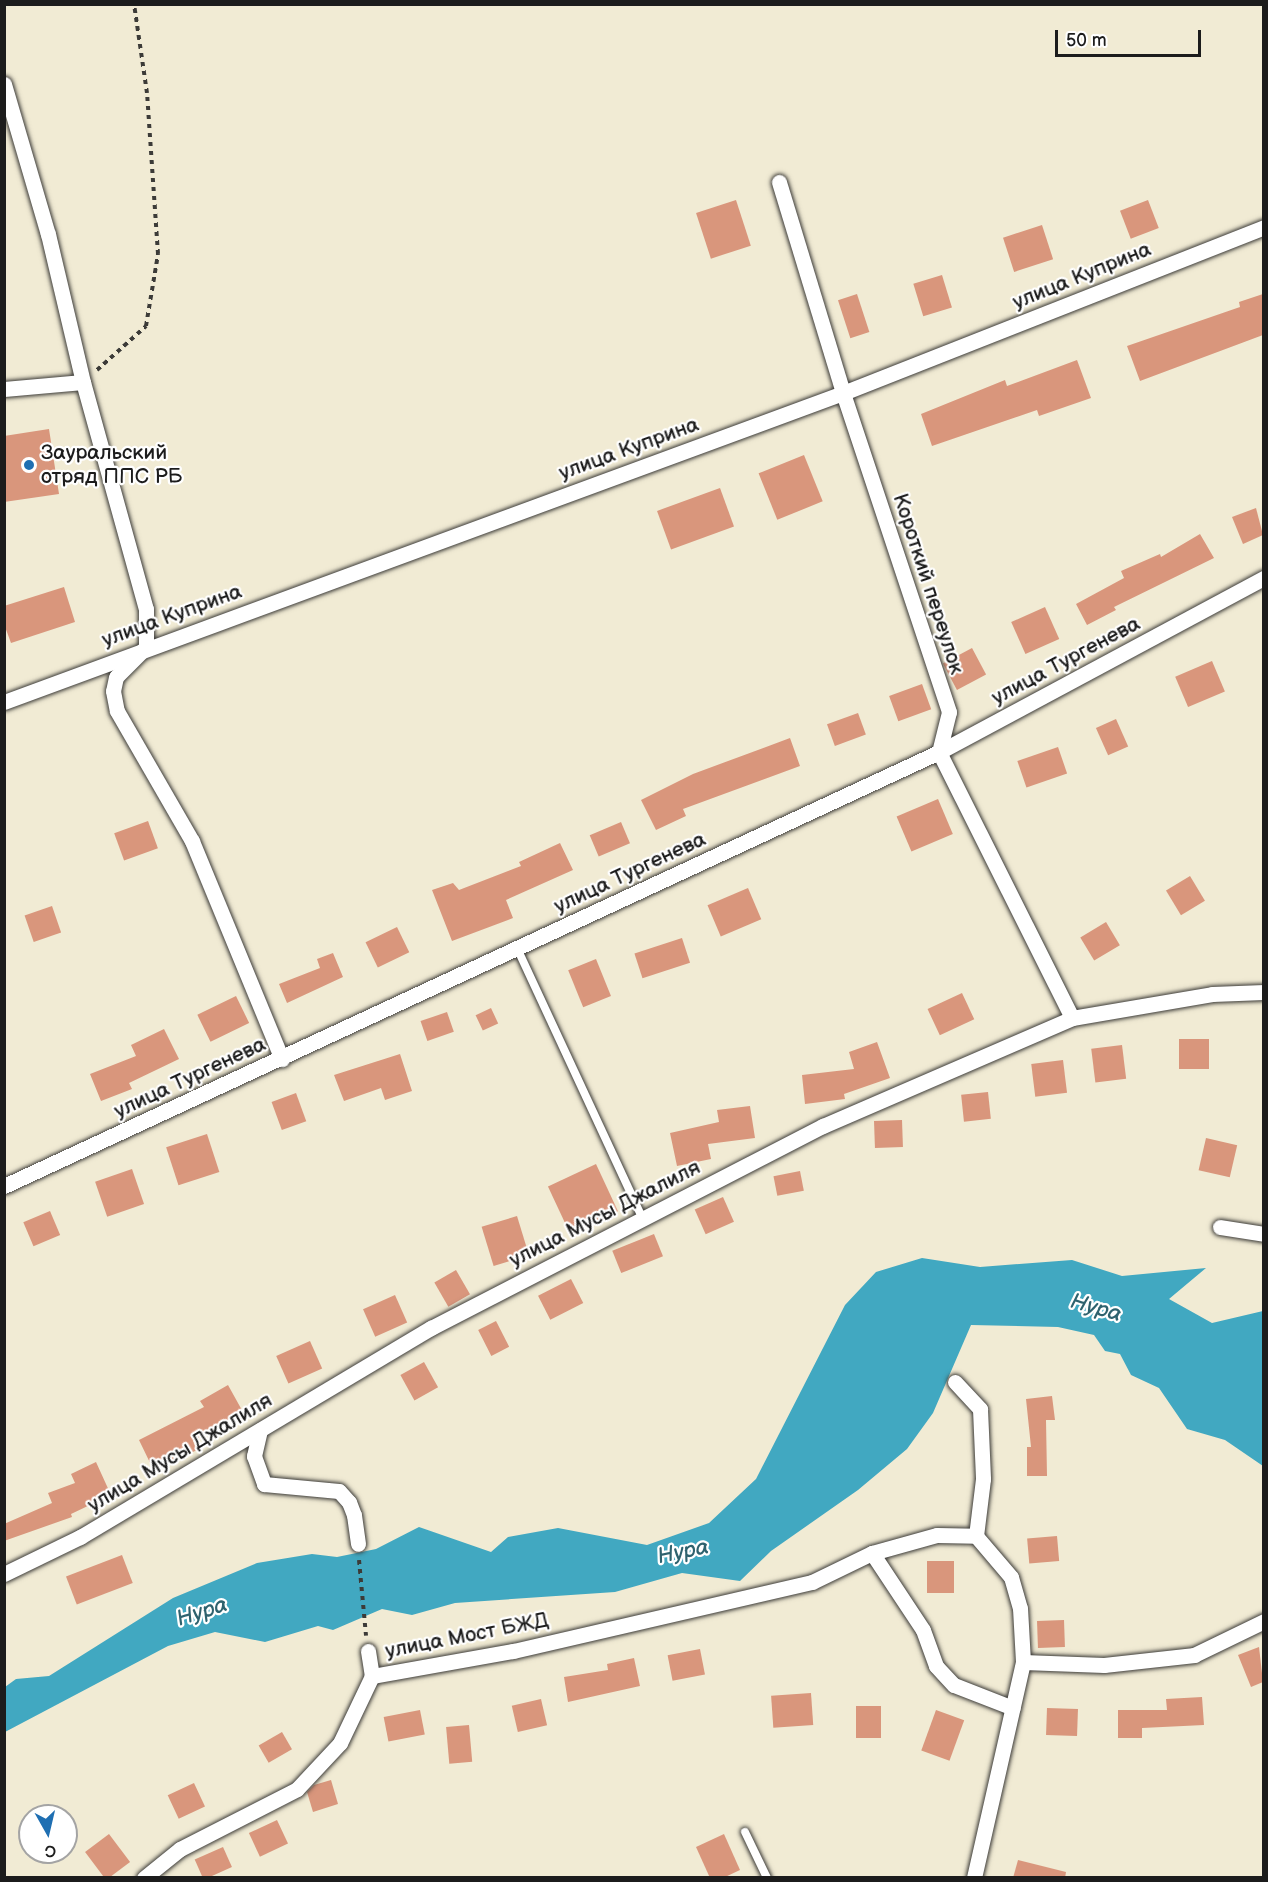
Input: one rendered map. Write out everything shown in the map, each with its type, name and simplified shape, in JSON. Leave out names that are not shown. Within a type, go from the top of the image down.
[{"type":"street","points":[[4,84],[48,234],[83,382],[146,609],[146,647],[116,677],[113,692],[117,711],[192,841],[282,1059]]},
{"type":"street","name":"Короткий переулок","points":[[779,182],[843,393],[949,712],[939,752]]},
{"type":"street","name":"улица Куприна","points":[[4,702],[146,647],[843,393],[1263,227]]},
{"type":"street","points":[[4,389],[83,382]]},
{"type":"street","name":"улица Тургенева","points":[[4,1186],[282,1059],[939,752],[1263,578]]},
{"type":"street","points":[[939,752],[1072,1018]]},
{"type":"street","name":"улица Мусы Джалиля","points":[[4,1574],[80,1537],[432,1328],[642,1217],[824,1126],[1072,1018],[1212,994],[1263,993]]},
{"type":"street","points":[[1220,1227],[1263,1234]]},
{"type":"street","points":[[955,1382],[980,1409],[983,1479],[976,1536],[1011,1576],[1020,1608],[1023,1662],[974,1878]]},
{"type":"street","points":[[260,1430],[254,1456],[264,1484],[339,1491],[352,1508],[358,1544]]},
{"type":"street","name":"улица Мост БЖД","points":[[144,1878],[180,1849],[297,1789],[340,1743],[372,1676],[513,1651],[812,1582],[872,1553],[938,1535],[976,1536]]},
{"type":"street","points":[[872,1553],[923,1630],[936,1666],[954,1685],[1013,1708]]},
{"type":"street","points":[[1023,1662],[1104,1665],[1194,1655],[1263,1621]]},
{"type":"street","points":[[368,1652],[372,1676]]},
{"type":"lane","points":[[517,948],[642,1217]]},
{"type":"lane","points":[[745,1832],[767,1878]]},
{"type":"path","points":[[83,382],[146,326],[158,254],[147,93],[134,4]]},
{"type":"path","points":[[358,1544],[368,1652]]},
{"type":"water","name":"Нура","points":[[922,1258],[980,1267],[1072,1260],[1122,1276],[1206,1268],[1169,1299],[1212,1323],[1263,1311],[1263,1466],[1225,1440],[1187,1429],[1159,1388],[1131,1375],[1120,1354],[1105,1351],[1094,1335],[1058,1327],[971,1325],[933,1413],[907,1449],[858,1490],[771,1551],[740,1581],[682,1573],[615,1592],[455,1603],[412,1615],[382,1609],[333,1630],[318,1626],[265,1642],[215,1632],[168,1646],[5,1732],[5,1687],[16,1679],[49,1676],[173,1598],[257,1563],[312,1554],[337,1557],[376,1549],[419,1527],[491,1552],[508,1537],[558,1528],[647,1545],[709,1523],[756,1479],[845,1305],[876,1272]]},
{"type":"building","points":[[736,200],[751,246],[711,259],[696,213]]},
{"type":"building","points":[[1148,200],[1159,228],[1131,239],[1120,211]]},
{"type":"building","points":[[1042,225],[1053,259],[1014,272],[1003,238]]},
{"type":"building","points":[[942,275],[952,308],[923,316],[913,284]]},
{"type":"building","points":[[857,294],[869,332],[850,338],[838,300]]},
{"type":"building","points":[[1263,294],[1263,335],[1140,381],[1127,346],[1240,307],[1239,302]]},
{"type":"building","points":[[1077,360],[1091,398],[1039,416],[1037,410],[932,446],[921,414],[1005,380],[1007,386]]},
{"type":"building","name":"Зауральский отряд ППС РБ","points":[[49,429],[59,494],[4,502],[4,436]]},
{"type":"building","points":[[804,455],[823,501],[777,520],[759,473]]},
{"type":"building","points":[[720,488],[734,527],[671,549],[657,511]]},
{"type":"building","points":[[1256,508],[1263,535],[1243,544],[1232,517]]},
{"type":"building","points":[[1200,534],[1214,558],[1114,607],[1116,610],[1087,625],[1076,604],[1124,578],[1121,571],[1160,554],[1161,557]]},
{"type":"building","points":[[64,587],[75,622],[11,643],[4,624],[4,606]]},
{"type":"building","points":[[1045,607],[1059,639],[1025,654],[1011,622]]},
{"type":"building","points":[[972,648],[986,674],[957,690],[943,663]]},
{"type":"building","points":[[1212,661],[1225,691],[1188,707],[1175,677]]},
{"type":"building","points":[[922,684],[931,709],[898,721],[889,696]]},
{"type":"building","points":[[858,713],[866,735],[835,746],[827,724]]},
{"type":"building","points":[[1116,719],[1128,746],[1108,755],[1096,728]]},
{"type":"building","points":[[790,738],[800,766],[683,809],[686,816],[656,830],[641,800],[693,774]]},
{"type":"building","points":[[1058,747],[1067,773],[1026,787],[1017,761]]},
{"type":"building","points":[[938,799],[953,834],[911,852],[897,817]]},
{"type":"building","points":[[148,821],[158,848],[124,861],[114,833]]},
{"type":"building","points":[[621,822],[630,843],[599,856],[590,835]]},
{"type":"building","points":[[560,843],[573,870],[506,900],[513,918],[452,941],[432,890],[453,883],[459,890],[521,866],[519,862]]},
{"type":"building","points":[[1190,876],[1205,901],[1181,915],[1166,890]]},
{"type":"building","points":[[748,888],[761,919],[721,936],[707,905]]},
{"type":"building","points":[[52,906],[61,932],[34,942],[25,915]]},
{"type":"building","points":[[1106,922],[1120,945],[1094,961],[1080,937]]},
{"type":"building","points":[[397,927],[409,952],[378,968],[366,942]]},
{"type":"building","points":[[682,938],[690,963],[642,978],[634,953]]},
{"type":"building","points":[[333,953],[343,977],[287,1003],[279,984],[320,968],[317,959]]},
{"type":"building","points":[[596,959],[611,996],[583,1007],[568,970]]},
{"type":"building","points":[[962,993],[974,1019],[940,1035],[928,1009]]},
{"type":"building","points":[[236,996],[249,1023],[211,1042],[197,1015]]},
{"type":"building","points":[[491,1008],[498,1023],[483,1031],[476,1015]]},
{"type":"building","points":[[447,1012],[454,1032],[427,1041],[421,1021]]},
{"type":"building","points":[[164,1029],[179,1059],[129,1083],[132,1089],[101,1101],[90,1074],[136,1056],[131,1045]]},
{"type":"building","points":[[1179,1039],[1209,1039],[1209,1069],[1179,1069]]},
{"type":"building","points":[[877,1042],[890,1078],[844,1094],[845,1099],[805,1104],[802,1075],[854,1069],[849,1052]]},
{"type":"building","points":[[1122,1045],[1126,1079],[1095,1083],[1091,1049]]},
{"type":"building","points":[[400,1054],[412,1091],[385,1100],[381,1088],[344,1101],[334,1075]]},
{"type":"building","points":[[1063,1060],[1067,1093],[1035,1097],[1031,1064]]},
{"type":"building","points":[[988,1092],[991,1119],[964,1122],[961,1095]]},
{"type":"building","points":[[296,1093],[306,1121],[282,1130],[272,1102]]},
{"type":"building","points":[[750,1106],[755,1138],[708,1144],[711,1159],[677,1166],[670,1133],[719,1122],[717,1110]]},
{"type":"building","points":[[902,1120],[903,1147],[875,1148],[874,1121]]},
{"type":"building","points":[[207,1134],[219,1172],[178,1185],[166,1147]]},
{"type":"building","points":[[1206,1138],[1237,1145],[1230,1177],[1199,1170]]},
{"type":"building","points":[[596,1164],[618,1211],[570,1234],[548,1186]]},
{"type":"building","points":[[132,1169],[144,1204],[107,1217],[95,1182]]},
{"type":"building","points":[[800,1171],[804,1191],[777,1196],[773,1176]]},
{"type":"building","points":[[723,1197],[734,1222],[706,1234],[695,1210]]},
{"type":"building","points":[[50,1211],[60,1235],[33,1246],[23,1222]]},
{"type":"building","points":[[517,1216],[529,1255],[494,1266],[482,1227]]},
{"type":"building","points":[[654,1234],[663,1256],[621,1273],[612,1251]]},
{"type":"building","points":[[456,1270],[470,1294],[448,1307],[434,1282]]},
{"type":"building","points":[[571,1279],[583,1303],[550,1320],[538,1296]]},
{"type":"building","points":[[395,1295],[407,1322],[375,1337],[363,1309]]},
{"type":"building","points":[[496,1321],[509,1347],[491,1356],[478,1330]]},
{"type":"building","points":[[310,1341],[322,1368],[288,1383],[276,1356]]},
{"type":"building","points":[[424,1362],[438,1387],[414,1400],[400,1375]]},
{"type":"building","points":[[228,1385],[243,1412],[193,1441],[197,1450],[154,1471],[139,1440],[204,1407],[200,1401]]},
{"type":"building","points":[[1052,1396],[1055,1420],[1046,1420],[1047,1476],[1027,1476],[1027,1447],[1031,1447],[1026,1399]]},
{"type":"building","points":[[96,1462],[111,1495],[71,1514],[72,1517],[4,1541],[4,1524],[52,1503],[48,1493],[75,1483],[71,1474]]},
{"type":"building","points":[[1057,1536],[1059,1561],[1029,1564],[1027,1539]]},
{"type":"building","points":[[122,1555],[133,1583],[77,1605],[66,1577]]},
{"type":"building","points":[[927,1561],[954,1561],[954,1593],[927,1593]]},
{"type":"building","points":[[1064,1620],[1065,1647],[1038,1648],[1037,1621]]},
{"type":"building","points":[[1259,1647],[1263,1682],[1251,1687],[1238,1655]]},
{"type":"building","points":[[700,1649],[705,1675],[673,1681],[668,1655]]},
{"type":"building","points":[[634,1658],[640,1686],[568,1702],[564,1677],[608,1670],[607,1664]]},
{"type":"building","points":[[811,1693],[813,1725],[773,1728],[771,1696]]},
{"type":"building","points":[[1202,1697],[1204,1725],[1142,1728],[1142,1738],[1118,1738],[1118,1710],[1167,1710],[1166,1699]]},
{"type":"building","points":[[541,1699],[547,1725],[518,1732],[512,1706]]},
{"type":"building","points":[[856,1706],[881,1706],[881,1738],[856,1738]]},
{"type":"building","points":[[1047,1708],[1078,1709],[1077,1736],[1046,1735]]},
{"type":"building","points":[[420,1710],[425,1735],[388,1742],[384,1717]]},
{"type":"building","points":[[936,1710],[964,1720],[949,1761],[921,1750]]},
{"type":"building","points":[[469,1725],[472,1762],[449,1764],[446,1727]]},
{"type":"building","points":[[282,1732],[292,1749],[269,1763],[259,1746]]},
{"type":"building","points":[[331,1780],[338,1804],[313,1812],[307,1792],[314,1785]]},
{"type":"building","points":[[194,1783],[205,1807],[179,1819],[168,1795]]},
{"type":"building","points":[[277,1820],[288,1844],[260,1857],[249,1833]]},
{"type":"building","points":[[109,1834],[130,1862],[109,1878],[105,1878],[85,1852]]},
{"type":"building","points":[[724,1834],[740,1870],[723,1878],[710,1878],[696,1847]]},
{"type":"building","points":[[223,1847],[232,1867],[203,1878],[195,1860]]},
{"type":"building","points":[[1018,1860],[1066,1872],[1065,1878],[1013,1878]]},
{"type":"place","name":"Зауральский отряд ППС РБ","points":[[29,465]]}]
